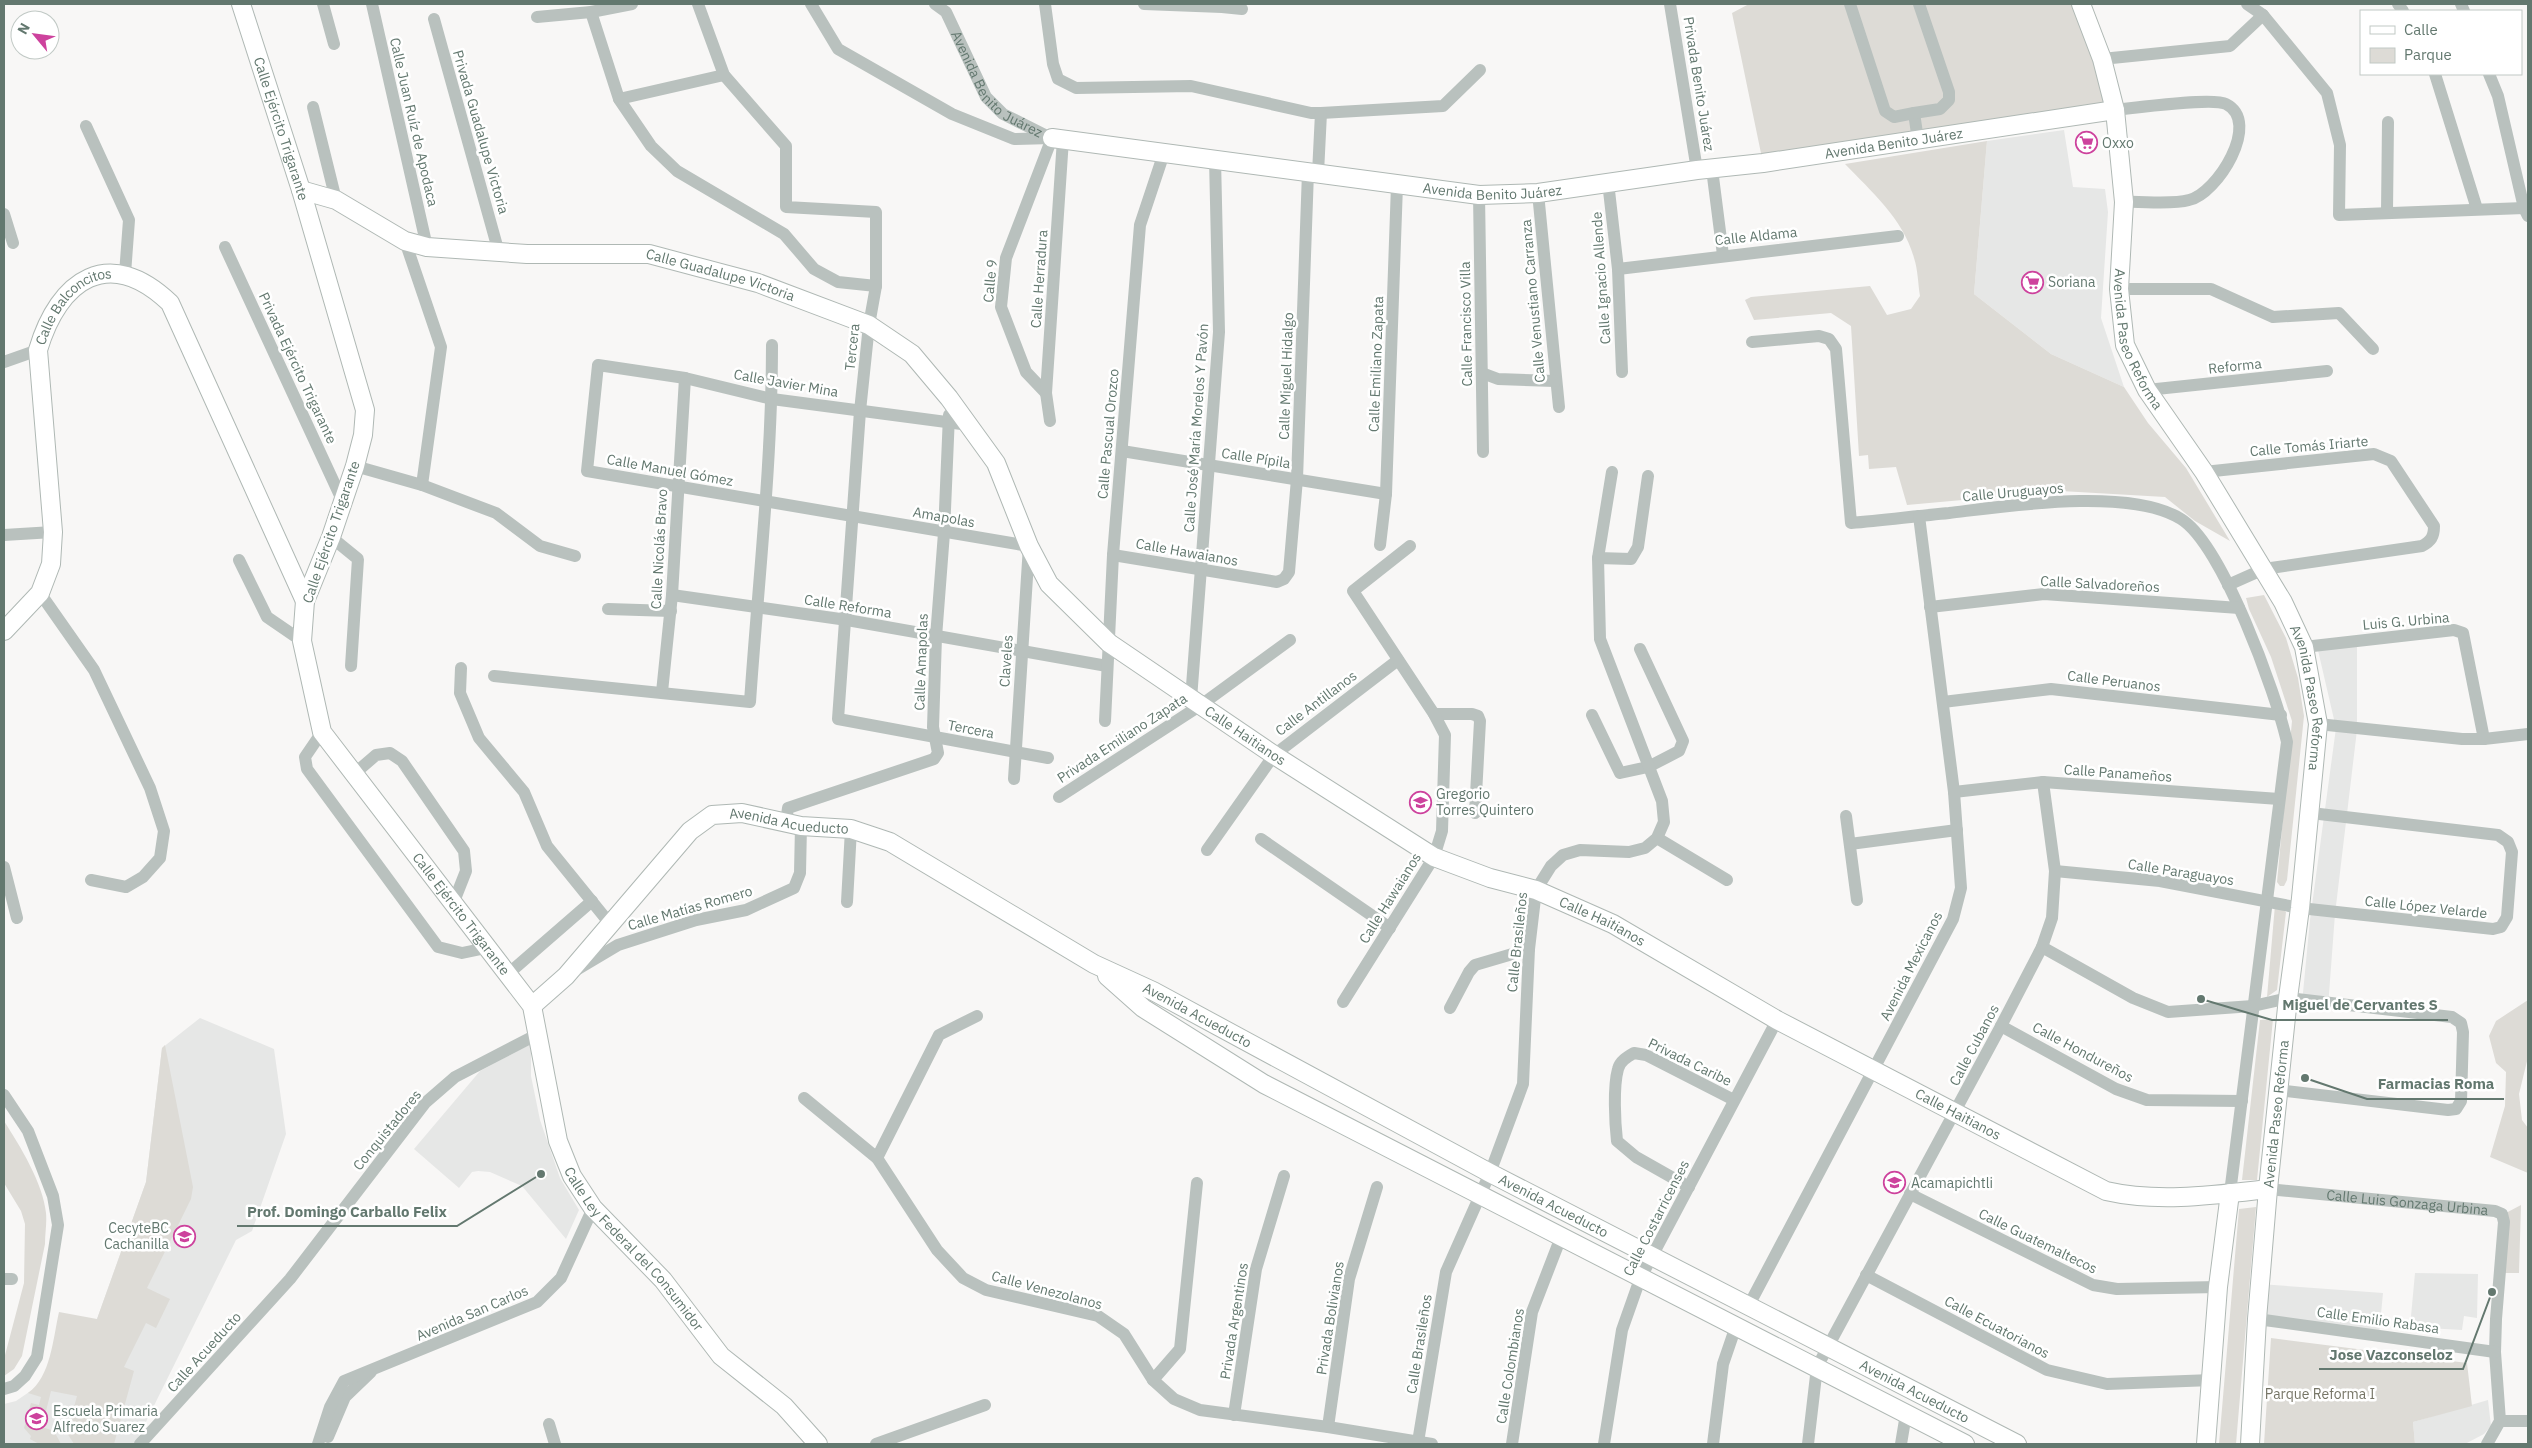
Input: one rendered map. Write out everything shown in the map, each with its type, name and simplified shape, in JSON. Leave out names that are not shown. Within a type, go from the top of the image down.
[{"type":"main road","name":"Calle Ejército Trigarante","points":[[241,4],[301,190],[365,410],[363,435],[355,466],[331,537],[306,601],[302,641],[322,732],[532,1006]]},
{"type":"main road","name":"Avenida Paseo Reforma","points":[[2081,4],[2102,59],[2115,110],[2124,202],[2119,289],[2125,345],[2147,390],[2204,472],[2264,569],[2304,647],[2318,724],[2311,813],[2288,998],[2268,1189],[2256,1318],[2250,1444]]},
{"type":"main road","name":"Avenida Benito Juárez","points":[[1057,139],[1479,195],[1538,193],[1704,169],[1763,163],[2115,110]]},
{"type":"main road","name":"Calle Guadalupe Victoria","points":[[301,190],[336,200],[404,241],[427,247],[499,253],[649,254],[758,282],[869,325],[912,354],[969,425],[996,464],[1029,546]]},
{"type":"main road","name":"Calle Balconcitos","points":[[4,631],[40,593],[51,564],[52,532],[38,350],[49,318],[58,304],[73,287],[94,275],[125,274],[155,289],[170,303],[179,319],[306,601]]},
{"type":"main road","name":"Calle Haitianos","points":[[1029,546],[1049,584],[1109,643],[1274,755],[1434,857],[1490,878],[1536,890],[1613,924],[1777,1020],[2106,1191],[2133,1197],[2230,1193]]},
{"type":"main road","name":"Avenida Acueducto","points":[[532,1006],[566,976],[612,925],[690,831],[712,815],[742,813],[793,824],[851,829],[890,842],[1094,964],[1153,991],[1651,1258],[2017,1444]]},
{"type":"main road","name":"Avenida Acueducto","points":[[1094,964],[1143,1008],[1264,1084],[1561,1237],[1640,1280],[1736,1326],[1965,1444]]},
{"type":"main road","name":"Calle Ley Federal del Consumidor","points":[[532,1006],[558,1141],[572,1176],[593,1208],[663,1280],[721,1356],[784,1406],[818,1444]]},
{"type":"main road","name":"Calle Luis Gonzaga Urbina","points":[[2230,1193],[2268,1189]]},
{"type":"main road","name":"Avenida Paseo Reforma","points":[[2206,1444],[2218,1287],[2230,1193]]},
{"type":"street","points":[[323,4],[334,44]]},
{"type":"street","name":"Calle Juan Ruíz de Apodaca","points":[[372,4],[427,247]]},
{"type":"street","points":[[537,17],[591,12],[632,4]]},
{"type":"street","points":[[619,99],[724,75],[698,4]]},
{"type":"street","points":[[811,4],[838,48],[952,114],[1014,139],[1057,139]]},
{"type":"street","name":"Avenida Benito Juárez","points":[[935,4],[946,12],[986,97],[1003,114],[1057,139]]},
{"type":"street","points":[[1045,4],[1053,64],[1058,78],[1076,88],[1191,86],[1311,113],[1321,113],[1443,106],[1480,70]]},
{"type":"street","points":[[1144,4],[1175,4],[1242,10]]},
{"type":"street","name":"Privada Benito Juárez","points":[[1670,4],[1723,255]]},
{"type":"street","points":[[1850,4],[1885,111],[1894,117],[1940,109],[1949,100],[1949,92],[1919,4]]},
{"type":"street","points":[[2247,4],[2263,15],[2327,93],[2340,145],[2338,214],[2387,211],[2477,210],[2526,212],[2498,96],[2489,75]]},
{"type":"street","points":[[591,12],[619,99],[651,146],[677,171],[784,234],[814,269],[838,282],[876,286]]},
{"type":"street","points":[[2102,59],[2230,46],[2263,15]]},
{"type":"street","name":"Privada Guadalupe Victoria","points":[[434,19],[499,253]]},
{"type":"street","name":"Tercera","points":[[724,75],[786,146],[786,207],[876,212],[876,286],[869,325],[860,412],[838,719],[1016,754],[1048,758]]},
{"type":"street","points":[[2435,75],[2477,210]]},
{"type":"street","points":[[2115,110],[2192,102],[2225,103],[2236,112],[2241,124],[2238,141],[2227,166],[2211,186],[2190,200],[2124,202]]},
{"type":"street","points":[[312,107],[336,200]]},
{"type":"street","name":"Calle Miguel Hidalgo","points":[[1284,580],[1289,572],[1297,479],[1313,172],[1321,113]]},
{"type":"street","points":[[1914,113],[1918,140]]},
{"type":"street","points":[[2387,211],[2388,122]]},
{"type":"street","points":[[86,126],[129,220],[125,274]]},
{"type":"street","name":"Calle Herradura","points":[[1050,421],[1046,393],[1057,139]]},
{"type":"street","name":"Calle 9","points":[[1046,393],[1026,372],[1001,307],[1006,258],[1057,139]]},
{"type":"street","name":"Calle Pascual Orozco","points":[[1105,721],[1114,555],[1140,225],[1164,153]]},
{"type":"street","name":"Calle José María Morelos Y Pavón","points":[[1196,702],[1201,570],[1219,332],[1215,159]]},
{"type":"street","name":"Calle Ignacio Allende","points":[[1608,182],[1618,269],[1622,372]]},
{"type":"street","name":"Calle Emiliano Zapata","points":[[1380,545],[1386,494],[1397,185]]},
{"type":"street","name":"Calle Venustiano Carranza","points":[[1538,193],[1558,407]]},
{"type":"street","name":"Calle Francisco Villa","points":[[1479,195],[1483,452]]},
{"type":"street","points":[[4,214],[13,242]]},
{"type":"street","name":"Calle Aldama","points":[[1618,269],[1723,255],[1898,236]]},
{"type":"street","points":[[404,241],[441,347],[422,485]]},
{"type":"street","name":"Privada Ejército Trigarante","points":[[225,247],[343,502]]},
{"type":"street","points":[[2119,289],[2211,289],[2273,317],[2339,313],[2374,350]]},
{"type":"street","name":"Calle Uruguayos","points":[[1752,342],[1819,336],[1829,340],[1836,348],[1851,523],[2038,502],[2124,502],[2162,510],[2181,519],[2200,534]]},
{"type":"street","points":[[494,676],[750,702],[772,399],[772,345]]},
{"type":"street","points":[[4,362],[38,350]]},
{"type":"street","name":"Calle Javier Mina","points":[[598,365],[685,378],[772,399],[969,425]]},
{"type":"street","name":"Calle Manuel Gómez","points":[[598,365],[587,471],[678,485],[765,502],[853,515]]},
{"type":"street","name":"Reforma","points":[[2147,390],[2327,371]]},
{"type":"street","points":[[1482,373],[1498,379],[1556,381]]},
{"type":"street","name":"Calle Nicolás Bravo","points":[[662,692],[672,596],[685,378]]},
{"type":"street","name":"Calle Amapolas","points":[[793,824],[788,808],[934,759],[938,753],[933,727],[936,637],[944,533],[949,398]]},
{"type":"street","name":"Calle Pípila","points":[[1122,451],[1386,494]]},
{"type":"street","name":"Calle Tomás Iriarte","points":[[2204,472],[2374,454],[2391,461],[2434,526],[2434,534],[2429,542],[2422,546],[2264,569],[2228,585]]},
{"type":"street","points":[[355,466],[422,485],[496,513],[540,546],[575,556]]},
{"type":"street","points":[[1612,472],[1598,558],[1600,639],[1662,801],[1664,822],[1657,838],[1727,880]]},
{"type":"street","points":[[1598,558],[1631,559],[1638,548],[1648,476]]},
{"type":"street","name":"Amapolas","points":[[853,515],[944,533],[1029,546]]},
{"type":"street","name":"Avenida Mexicanos","points":[[1748,1307],[1953,919],[1961,888],[1954,792],[1919,516]]},
{"type":"street","points":[[4,535],[52,532]]},
{"type":"street","name":"Avenida Paseo Reforma","points":[[2200,534],[2239,608],[2281,715],[2288,742],[2279,800],[2268,901],[2252,1006],[2230,1193]]},
{"type":"street","points":[[331,537],[358,559],[351,666]]},
{"type":"street","name":"Claveles","points":[[1014,779],[1029,546]]},
{"type":"street","name":"Calle Hawaianos","points":[[1343,1002],[1434,857],[1442,831],[1445,735],[1434,714],[1352,591],[1410,546]]},
{"type":"street","name":"Calle Hawaianos","points":[[1114,555],[1277,582],[1284,580]]},
{"type":"street","points":[[239,560],[267,617],[302,641]]},
{"type":"street","points":[[40,593],[94,670],[150,788],[164,831],[160,858],[143,877],[126,887],[91,880]]},
{"type":"street","name":"Calle Salvadoreños","points":[[1930,607],[2044,594],[2239,608]]},
{"type":"street","name":"Calle Reforma","points":[[672,596],[846,620],[1107,666]]},
{"type":"street","points":[[608,609],[670,611]]},
{"type":"street","name":"Luis G. Urbina","points":[[2304,647],[2454,630],[2463,633],[2484,739]]},
{"type":"street","points":[[1196,702],[1290,640]]},
{"type":"street","points":[[1592,715],[1620,773],[1648,767],[1679,751],[1682,741],[1640,649]]},
{"type":"street","name":"Calle Antillanos","points":[[1207,850],[1274,755],[1398,660]]},
{"type":"street","points":[[461,668],[460,692],[479,738],[524,792],[547,846],[612,925]]},
{"type":"street","name":"Calle Peruanos","points":[[1943,702],[2051,689],[2281,715]]},
{"type":"street","name":"Privada Emiliano Zapata","points":[[1059,797],[1196,702]]},
{"type":"street","points":[[1434,714],[1472,714],[1478,716],[1480,721],[1475,813]]},
{"type":"street","points":[[2318,724],[2462,739],[2484,739],[2528,734]]},
{"type":"street","points":[[322,732],[306,757],[307,769],[438,948],[462,953],[486,948]]},
{"type":"street","points":[[354,774],[376,755],[390,753],[402,761],[464,851],[466,871],[453,904]]},
{"type":"street","name":"Calle Panameños","points":[[1954,792],[2043,782],[2279,800]]},
{"type":"street","name":"Calle Cubanos","points":[[1808,1444],[1817,1367],[1956,1113],[2042,947],[2052,918],[2055,871],[2043,782]]},
{"type":"street","name":"Calle López Velarde","points":[[2300,908],[2493,929],[2501,927],[2507,917],[2512,852],[2508,842],[2498,835],[2311,813]]},
{"type":"street","points":[[1846,816],[1857,900]]},
{"type":"street","name":"Calle Matías Romero","points":[[566,976],[618,945],[696,920],[746,910],[794,888],[800,873],[793,824]]},
{"type":"street","points":[[847,902],[851,829]]},
{"type":"street","points":[[1850,844],[1958,830]]},
{"type":"street","name":"Calle Brasileños","points":[[1418,1442],[1446,1272],[1490,1173],[1523,1084],[1529,948],[1536,890],[1551,866],[1563,855],[1580,850],[1628,852],[1645,848],[1657,838]]},
{"type":"street","points":[[1261,839],[1390,928]]},
{"type":"street","points":[[4,867],[16,918]]},
{"type":"street","name":"Calle Paraguayos","points":[[2055,871],[2160,881],[2300,908]]},
{"type":"street","points":[[508,974],[592,902]]},
{"type":"street","points":[[2042,947],[2132,998],[2168,1012],[2252,1006],[2288,998],[2452,1017],[2461,1023],[2463,1032],[2461,1101],[2456,1109],[2448,1110],[2278,1090]]},
{"type":"street","points":[[1450,1008],[1475,964],[1529,948]]},
{"type":"street","points":[[877,1158],[939,1035],[977,1016]]},
{"type":"street","name":"Calle Costarricenses","points":[[1604,1444],[1622,1330],[1640,1280],[1777,1020]]},
{"type":"street","name":"Calle Hondureños","points":[[2001,1026],[2116,1089],[2147,1100],[2242,1101]]},
{"type":"street","name":"Conquistadores","points":[[290,1280],[425,1103],[455,1077],[538,1034]]},
{"type":"street","name":"Privada Caribe","points":[[1689,1187],[1636,1157],[1617,1141],[1615,1122],[1618,1069],[1624,1059],[1634,1053],[1646,1055],[1734,1100]]},
{"type":"street","points":[[4,1095],[28,1131],[54,1196],[58,1225],[37,1357],[21,1380],[14,1386],[4,1389]]},
{"type":"street","name":"Calle Venezolanos","points":[[804,1098],[877,1158],[937,1250],[963,1278],[986,1290],[1098,1316],[1124,1334],[1153,1380],[1174,1399],[1200,1410],[1328,1427],[1432,1444]]},
{"type":"street","name":"Privada Argentinos","points":[[1234,1415],[1256,1270],[1284,1176]]},
{"type":"street","points":[[1153,1380],[1180,1350],[1198,1183]]},
{"type":"street","name":"Privada Bolivianos","points":[[1328,1427],[1349,1279],[1377,1187]]},
{"type":"street","name":"Calle Luis Gonzaga Urbina","points":[[2268,1189],[2495,1211],[2502,1214],[2504,1222],[2498,1273],[2495,1352],[2500,1421]]},
{"type":"street","name":"Calle Guatemaltecos","points":[[1910,1194],[2093,1286],[2118,1289],[2218,1287]]},
{"type":"street","name":"Avenida San Carlos","points":[[318,1444],[344,1381],[359,1374],[372,1372],[537,1302],[560,1278],[593,1208]]},
{"type":"street","name":"Calle Colombianos","points":[[1512,1444],[1532,1312],[1561,1237]]},
{"type":"street","name":"Calle Ecuatorianos","points":[[1866,1275],[2047,1370],[2108,1384],[2212,1380]]},
{"type":"street","name":"Calle Acueducto","points":[[140,1444],[290,1280]]},
{"type":"street","name":"Calle Emilio Rabasa","points":[[2256,1318],[2495,1352]]},
{"type":"street","points":[[1713,1444],[1723,1364],[1736,1326]]},
{"type":"street","points":[[876,1444],[985,1405]]},
{"type":"street","name":"Avenida San Carlos","points":[[326,1444],[334,1408]]},
{"type":"street","points":[[1901,1444],[1906,1414]]},
{"type":"street","points":[[2487,1444],[2500,1421],[2528,1421]]},
{"type":"street","points":[[549,1424],[555,1444]]},
{"type":"shaded area","points":[[2064,130],[2073,187],[2105,189],[2108,212],[2101,318],[2124,387],[2051,354],[1974,294],[1987,141]]},
{"type":"shaded area","points":[[2357,643],[2357,730],[2335,914],[2328,1007],[2302,1003],[2310,920],[2336,728],[2317,646]]},
{"type":"shaded area","name":"CecyteBC Cachanilla","points":[[200,1018],[274,1049],[286,1134],[252,1231],[236,1240],[135,1444],[4,1444],[4,1404],[16,1401],[35,1388],[97,1319],[146,1182],[162,1048]]},
{"type":"shaded area","points":[[531,1044],[531,1076],[540,1120],[560,1178],[579,1210],[566,1239],[522,1186],[490,1172],[478,1171],[472,1172],[459,1188],[414,1149],[480,1071]]},
{"type":"shaded area","points":[[2415,1273],[2478,1274],[2477,1318],[2464,1316],[2462,1330],[2410,1327]]},
{"type":"shaded area","points":[[2260,1284],[2383,1293],[2379,1335],[2257,1319]]},
{"type":"shaded area","points":[[2488,1400],[2491,1426],[2484,1434],[2465,1444],[2415,1444],[2413,1422]]},
{"type":"green space","points":[[1749,4],[2081,4],[2115,110],[1763,163],[1732,13]]},
{"type":"green space","points":[[1987,141],[1974,294],[2051,354],[2124,387],[2148,423],[2186,468],[2230,541],[2195,521],[2165,497],[2061,491],[1907,505],[1896,467],[1869,469],[1868,455],[1859,456],[1851,326],[1831,313],[1754,320],[1745,300],[1751,297],[1870,286],[1887,315],[1911,309],[1920,296],[1916,267],[1909,244],[1903,231],[1886,207],[1845,164]]},
{"type":"green space","points":[[2264,595],[2286,638],[2298,678],[2304,716],[2287,880],[2284,886],[2280,886],[2277,882],[2292,721],[2271,657],[2249,609],[2246,598]]},
{"type":"green space","points":[[2275,905],[2286,912],[2277,990],[2267,997]]},
{"type":"green space","points":[[2528,1000],[2528,1057],[2519,1094],[2522,1120],[2528,1128],[2528,1173],[2490,1157],[2505,1106],[2506,1072],[2496,1063],[2489,1036],[2496,1021]]},
{"type":"green space","points":[[2273,1019],[2257,1180],[2242,1180],[2260,1020]]},
{"type":"green space","points":[[165,1045],[193,1187],[191,1199],[147,1288],[170,1299],[156,1328],[146,1323],[124,1367],[134,1371],[114,1444],[74,1444],[67,1433],[77,1396],[51,1391],[42,1427],[54,1431],[61,1444],[39,1444],[30,1439],[31,1436],[24,1428],[31,1403],[39,1405],[41,1397],[28,1393],[36,1386],[46,1367],[53,1345],[59,1312],[97,1319],[146,1182],[162,1048]]},
{"type":"green space","points":[[4,1121],[36,1177],[44,1201],[46,1221],[45,1244],[22,1356],[14,1369],[4,1376],[4,1359],[24,1283],[25,1224],[21,1211],[4,1183]]},
{"type":"green space","points":[[2521,1205],[2519,1273],[2503,1273],[2504,1214]]},
{"type":"green space","points":[[2256,1207],[2236,1444],[2219,1444],[2239,1209]]},
{"type":"green space","name":"Parque Reforma I","points":[[2271,1338],[2467,1363],[2472,1406],[2413,1422],[2415,1444],[2264,1444]]},
{"type":"place","name":"Oxxo","points":[[2086,143]]},
{"type":"place","name":"Soriana","points":[[2032,282]]},
{"type":"place","name":"Gregorio Torres Quintero","points":[[1420,802]]},
{"type":"place","name":"Miguel de Cervantes S","points":[[2201,999]]},
{"type":"place","name":"Farmacias Roma","points":[[2305,1078]]},
{"type":"place","name":"Prof. Domingo Carballo Felix","points":[[541,1174]]},
{"type":"place","name":"Acamapichtli","points":[[1895,1183]]},
{"type":"place","name":"CecyteBC Cachanilla","points":[[185,1236]]},
{"type":"place","name":"Jose Vazconseloz","points":[[2492,1292]]},
{"type":"place","name":"Escuela Primaria Alfredo Suarez","points":[[37,1419]]}]
